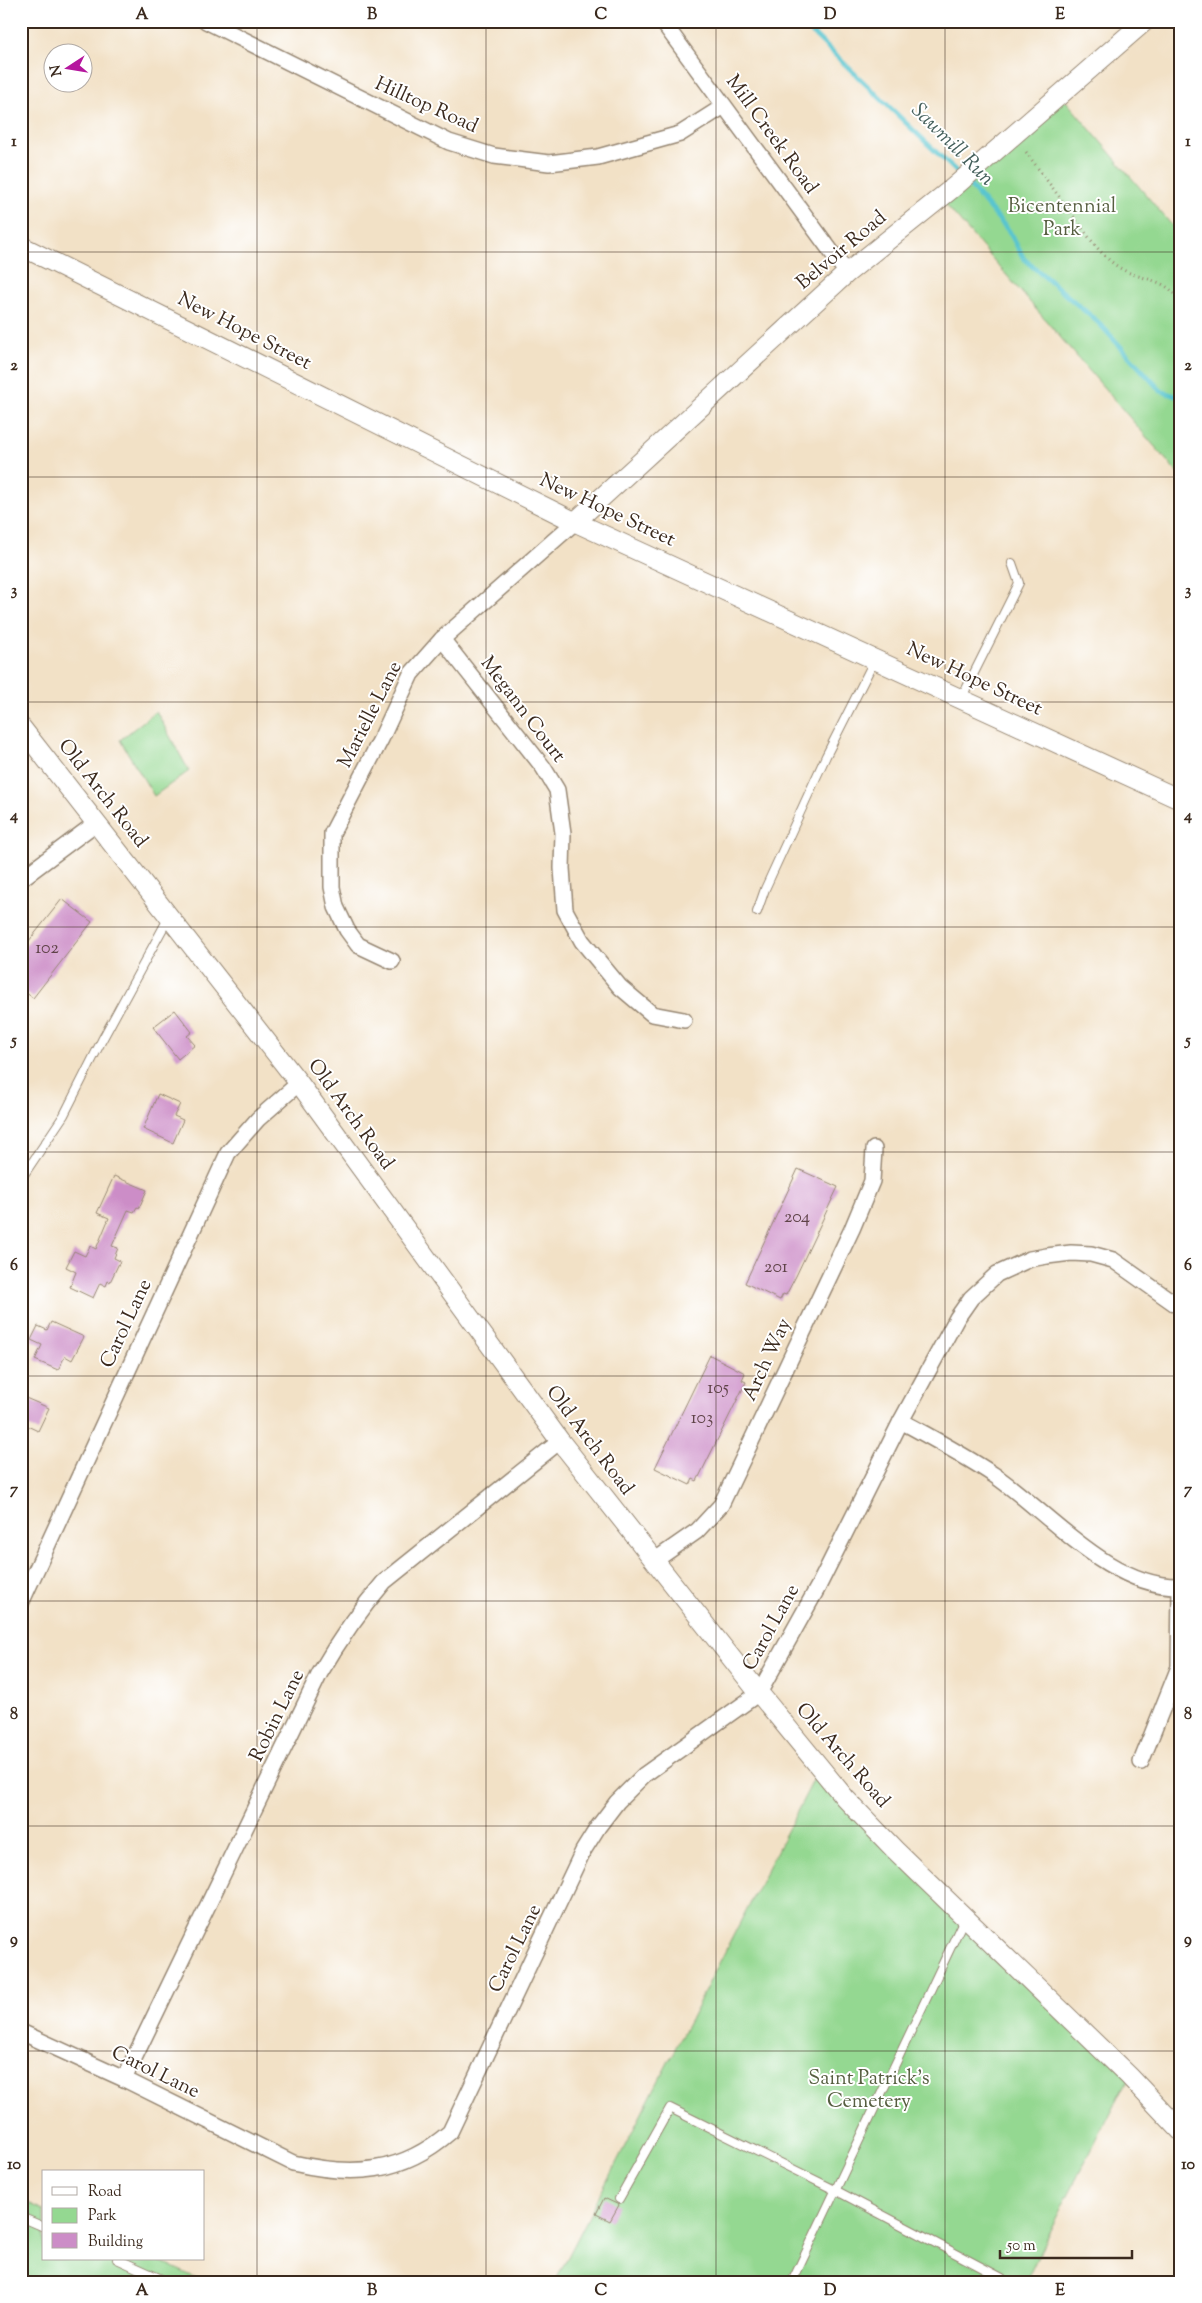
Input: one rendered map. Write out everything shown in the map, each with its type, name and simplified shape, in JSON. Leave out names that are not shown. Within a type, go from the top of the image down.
[{"type":"street","name":"Hilltop Road","points":[[206,21],[449,142],[494,156],[549,163],[598,158],[680,134],[724,106]]},
{"type":"street","name":"Mill Creek Road","points":[[662,21],[847,273]]},
{"type":"street","name":"Belvoir Road","points":[[574,522],[847,273],[954,187],[1145,21]]},
{"type":"street","name":"New Hope Street","points":[[21,246],[574,522],[1181,800]]},
{"type":"street","name":"Marielle Lane","points":[[392,961],[358,945],[347,930],[336,907],[331,877],[332,833],[381,739],[411,674],[442,639],[574,522]]},
{"type":"street","name":"Megann Court","points":[[442,639],[543,767],[557,790],[563,833],[562,868],[565,910],[582,941],[620,987],[652,1014],[684,1020]]},
{"type":"street","name":"Old Arch Road","points":[[21,727],[299,1083],[560,1441],[759,1694],[845,1798],[895,1850],[1130,2076],[1181,2131]]},
{"type":"street","points":[[21,879],[96,823]]},
{"type":"street","name":"Carol Lane","points":[[21,1603],[228,1153],[258,1119],[299,1083]]},
{"type":"street","name":"Arch Way","points":[[654,1561],[697,1531],[721,1505],[852,1228],[872,1181],[874,1148]]},
{"type":"street","name":"Carol Lane","points":[[21,2032],[124,2079],[293,2163],[321,2170],[350,2171],[379,2168],[407,2161],[431,2149],[450,2132],[583,1851],[598,1827],[617,1802],[644,1775],[759,1694],[822,1578],[901,1422],[957,1318],[971,1298],[997,1274],[1030,1259],[1072,1253],[1092,1254],[1113,1260],[1181,1308]]},
{"type":"street","points":[[901,1422],[954,1450],[994,1475],[1079,1543],[1116,1568],[1161,1586],[1180,1587],[1179,1667],[1142,1762]]},
{"type":"street","name":"Robin Lane","points":[[124,2079],[320,1673],[339,1639],[361,1608],[384,1582],[560,1441]]},
{"type":"lane","points":[[962,699],[1019,583],[1012,564]]},
{"type":"lane","points":[[757,912],[765,889],[826,756],[875,659]]},
{"type":"lane","points":[[21,1179],[64,1114],[169,917]]},
{"type":"lane","points":[[792,2282],[965,1918]]},
{"type":"lane","points":[[619,2198],[670,2108],[835,2190],[1002,2278]]},
{"type":"lane","points":[[21,2217],[42,2226]]},
{"type":"lane","points":[[119,2260],[168,2282]]},
{"type":"path","points":[[1026,152],[1095,245],[1116,266],[1130,274],[1166,286],[1171,289],[1181,303]]},
{"type":"green space","name":"Bicentennial Park","points":[[1060,94],[1181,236],[1181,477],[940,198]]},
{"type":"green space","points":[[156,711],[189,771],[154,796],[120,740]]},
{"type":"green space","name":"Saint Patrick's Cemetery","points":[[820,1767],[1129,2076],[1047,2236],[1026,2282],[555,2282]]},
{"type":"green space","points":[[21,2200],[42,2209],[42,2260],[157,2260],[205,2282],[21,2282]]},
{"type":"building","points":[[62,899],[92,922],[33,998],[21,989],[21,951]]},
{"type":"building","points":[[175,1010],[192,1032],[187,1036],[195,1045],[178,1059],[153,1027]]},
{"type":"building","points":[[158,1094],[180,1104],[174,1116],[183,1120],[173,1143],[143,1129]]},
{"type":"building","points":[[798,1169],[838,1187],[796,1276],[786,1295],[783,1294],[780,1300],[745,1283]]},
{"type":"building","points":[[114,1176],[147,1190],[139,1208],[137,1207],[134,1212],[128,1210],[112,1246],[118,1248],[114,1258],[120,1261],[110,1282],[108,1281],[106,1286],[100,1283],[93,1298],[70,1287],[76,1272],[66,1267],[74,1251],[85,1256],[90,1246],[96,1249],[109,1218],[97,1213]]},
{"type":"building","points":[[51,1322],[84,1337],[72,1360],[65,1356],[58,1370],[35,1360],[42,1345],[31,1340],[38,1326],[47,1330]]},
{"type":"building","points":[[710,1355],[745,1373],[742,1380],[746,1382],[697,1481],[693,1479],[690,1485],[655,1468]]},
{"type":"building","points":[[21,1396],[49,1408],[38,1431],[21,1423]]},
{"type":"building","points":[[604,2198],[619,2205],[610,2221],[596,2214]]},
{"type":"waterway","name":"Sawmill Run","points":[[800,21],[960,175]]},
{"type":"waterway","name":"Sawmill Run","points":[[966,181],[1009,231],[1024,259],[1099,323],[1161,391],[1181,398]]}]
